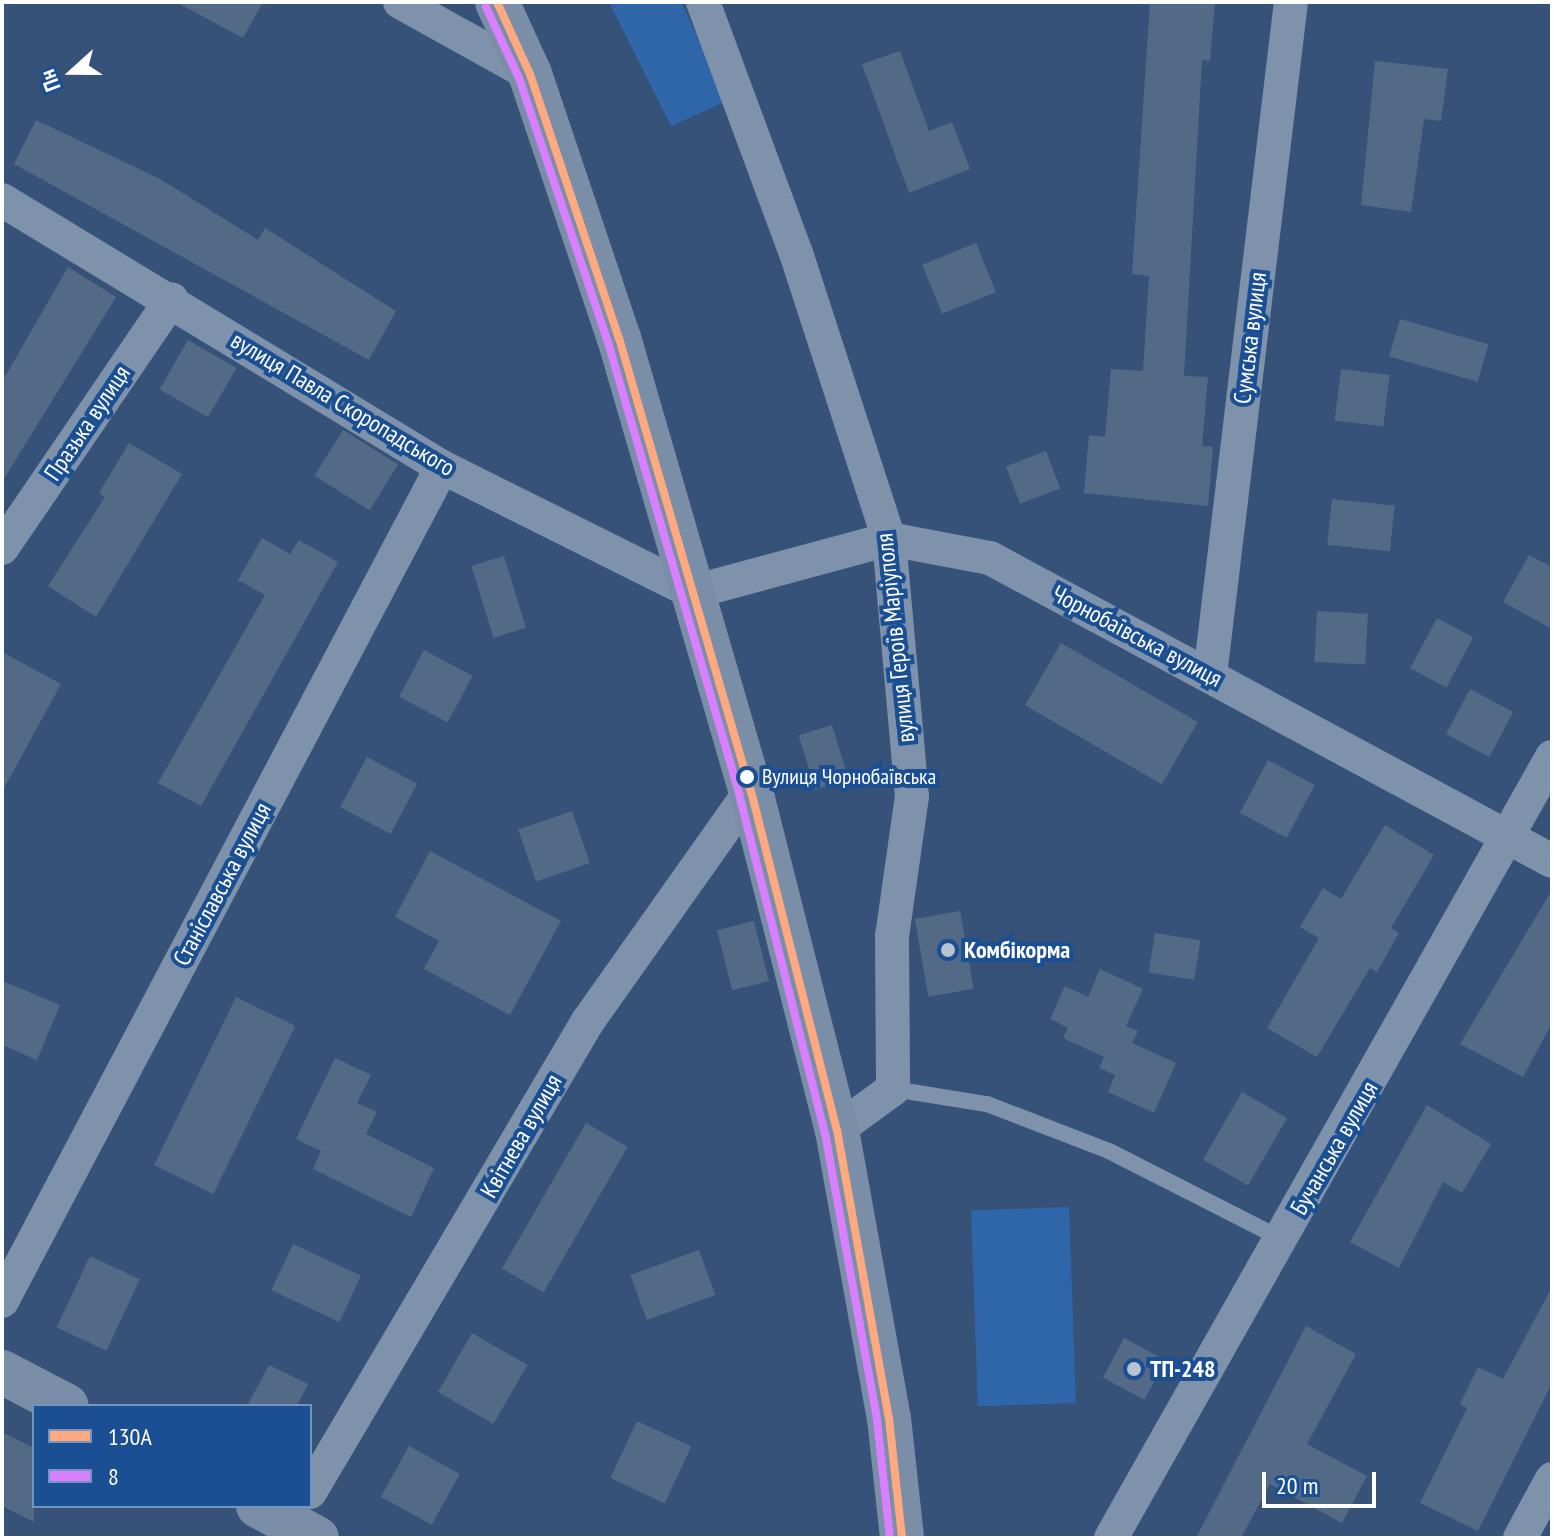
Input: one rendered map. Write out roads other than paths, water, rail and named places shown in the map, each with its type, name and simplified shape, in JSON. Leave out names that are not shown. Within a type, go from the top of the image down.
[{"type":"main road","points":[[497,2],[530,74],[619,338],[751,791],[837,1130],[889,1418],[902,1538]]},
{"type":"main road","points":[[2,1372],[63,1404]]},
{"type":"street","points":[[400,2],[530,74]]},
{"type":"street","name":"вулиця Героїв Маріуполя","points":[[703,2],[796,253],[889,539],[912,796],[892,936],[893,1089]]},
{"type":"street","name":"Сумська вулиця","points":[[1210,675],[1291,2]]},
{"type":"street","name":"вулиця Павла Скоропадського","points":[[2,200],[172,299],[442,467],[693,592]]},
{"type":"street","name":"Празька вулиця","points":[[2,548],[172,299]]},
{"type":"street","name":"Станіславська вулиця","points":[[2,1301],[442,467]]},
{"type":"street","name":"Чорнобаївська вулиця","points":[[693,592],[889,539],[990,558],[1552,861]]},
{"type":"street","name":"Бучанська вулиця","points":[[1111,1538],[1511,838],[1552,757]]},
{"type":"street","name":"Квітнева вулиця","points":[[312,1480],[588,1021],[751,791]]},
{"type":"street","points":[[837,1130],[893,1089]]},
{"type":"street","points":[[1520,1538],[1552,1479]]},
{"type":"lane","points":[[893,1089],[987,1104],[1109,1151],[1282,1239]]},
{"type":"place","name":"Вулиця Чорнобаївська","points":[[747,777]]},
{"type":"place","name":"Комбікорма","points":[[948,950]]},
{"type":"place","name":"ТП-248","points":[[1134,1369]]}]
